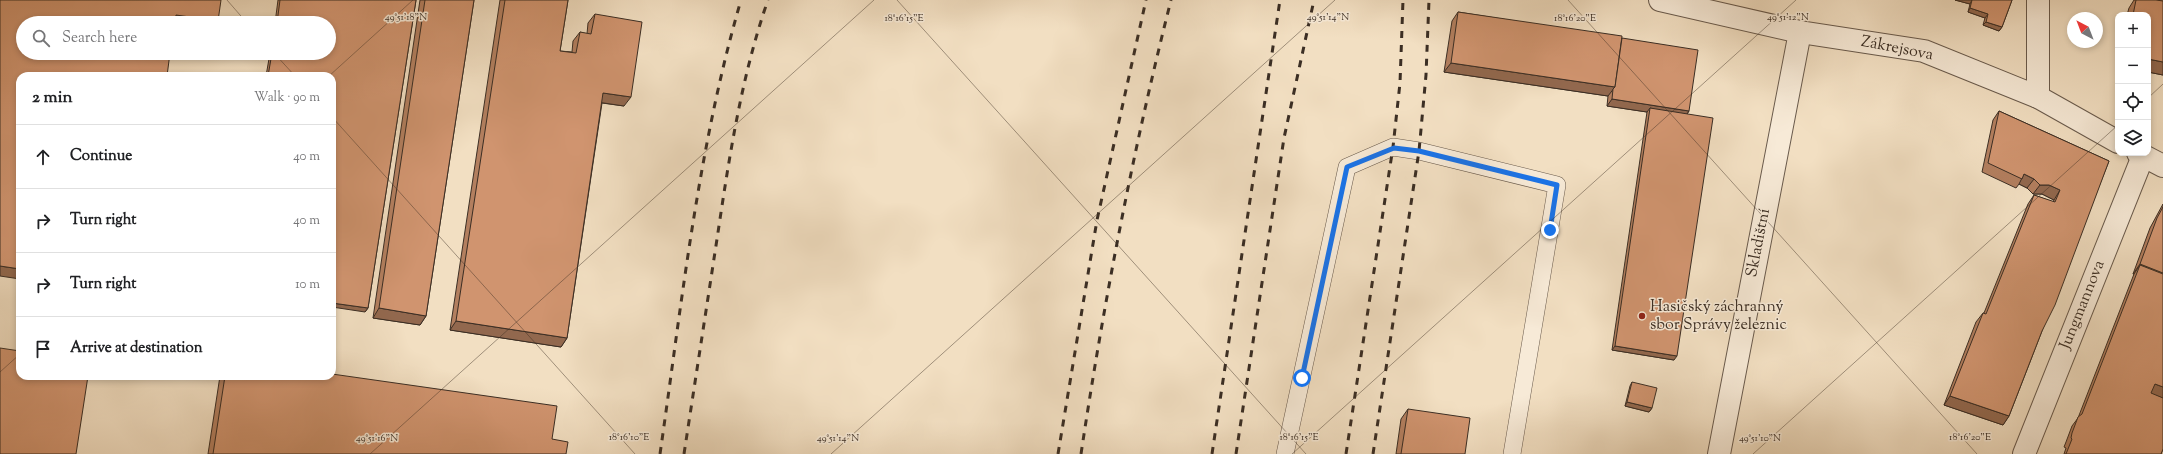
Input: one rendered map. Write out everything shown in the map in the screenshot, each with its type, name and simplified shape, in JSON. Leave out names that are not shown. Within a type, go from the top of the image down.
[{"type":"street","name":"Zákrejsova","points":[[1660,0],[1800,32],[1924,51],[2038,97],[2115,140]]},
{"type":"street","points":[[2038,0],[2038,97]]},
{"type":"street","name":"Skladištní","points":[[1719,454],[1800,32]]},
{"type":"street","name":"Jungmannova","points":[[2024,454],[2139,156]]},
{"type":"street","points":[[2144,156],[2163,166]]},
{"type":"lane","points":[[1286,454],[1347,167],[1394,148],[1419,151],[1557,185],[1512,454]]},
{"type":"building","points":[[0,0],[221,0],[219,16],[16,16],[16,60],[169,60],[168,72],[16,72],[16,268],[0,266]]},
{"type":"building","points":[[280,0],[416,0],[368,308],[336,304],[336,72],[269,72],[271,60],[336,60],[336,16],[278,16]]},
{"type":"building","points":[[425,0],[474,0],[426,316],[379,308]]},
{"type":"building","points":[[505,0],[568,0],[560,51],[576,53],[580,32],[591,34],[595,14],[642,22],[631,97],[603,93],[567,338],[456,321]]},
{"type":"building","points":[[1972,0],[2012,0],[2002,27],[1986,22],[1988,14],[1970,8]]},
{"type":"building","points":[[2136,0],[2163,1],[2163,62],[2151,60],[2151,12],[2134,12]]},
{"type":"building","points":[[1458,12],[1622,36],[1615,87],[1451,63]]},
{"type":"building","points":[[1622,38],[1698,50],[1689,111],[1612,99]]},
{"type":"building","points":[[1650,108],[1713,118],[1677,356],[1615,346]]},
{"type":"building","points":[[1999,111],[2109,161],[2055,305],[2042,331],[2009,416],[1950,396],[1983,313],[1986,314],[2034,195],[2055,202],[2060,190],[2049,185],[2040,185],[2034,179],[2024,174],[2022,179],[1988,163]]},
{"type":"building","points":[[2163,207],[2163,273],[2140,264],[2157,218]]},
{"type":"building","points":[[2140,265],[2163,274],[2163,387],[2155,384],[2151,393],[2163,398],[2163,449],[2161,454],[2066,454],[2078,417],[2082,414]]},
{"type":"building","points":[[0,348],[16,350],[16,380],[87,380],[76,454],[0,454]]},
{"type":"building","points":[[336,375],[557,406],[552,439],[568,442],[566,454],[213,454],[224,380],[336,380]]},
{"type":"building","points":[[1632,382],[1657,388],[1652,408],[1627,402]]},
{"type":"building","points":[[1408,409],[1470,418],[1465,454],[1401,454]]},
{"type":"railway","points":[[660,454],[684,282],[702,168],[726,55],[741,0]]},
{"type":"railway","points":[[684,454],[731,149],[750,59],[768,0]]},
{"type":"railway","points":[[1058,454],[1097,220],[1146,0]]},
{"type":"railway","points":[[1081,454],[1099,340],[1120,226],[1144,113],[1171,0]]},
{"type":"railway","points":[[1212,454],[1280,0]]},
{"type":"railway","points":[[1236,454],[1284,138],[1314,0]]},
{"type":"railway","points":[[1346,454],[1393,147],[1400,83],[1403,0]]},
{"type":"railway","points":[[1373,454],[1419,151],[1426,75],[1429,0]]},
{"type":"place","name":"Hasičský záchranný sbor Správy železnic","points":[[1642,316]]},
{"type":"route","points":[[1302,378],[1347,167],[1394,148],[1419,151],[1557,185],[1550,230]]}]
